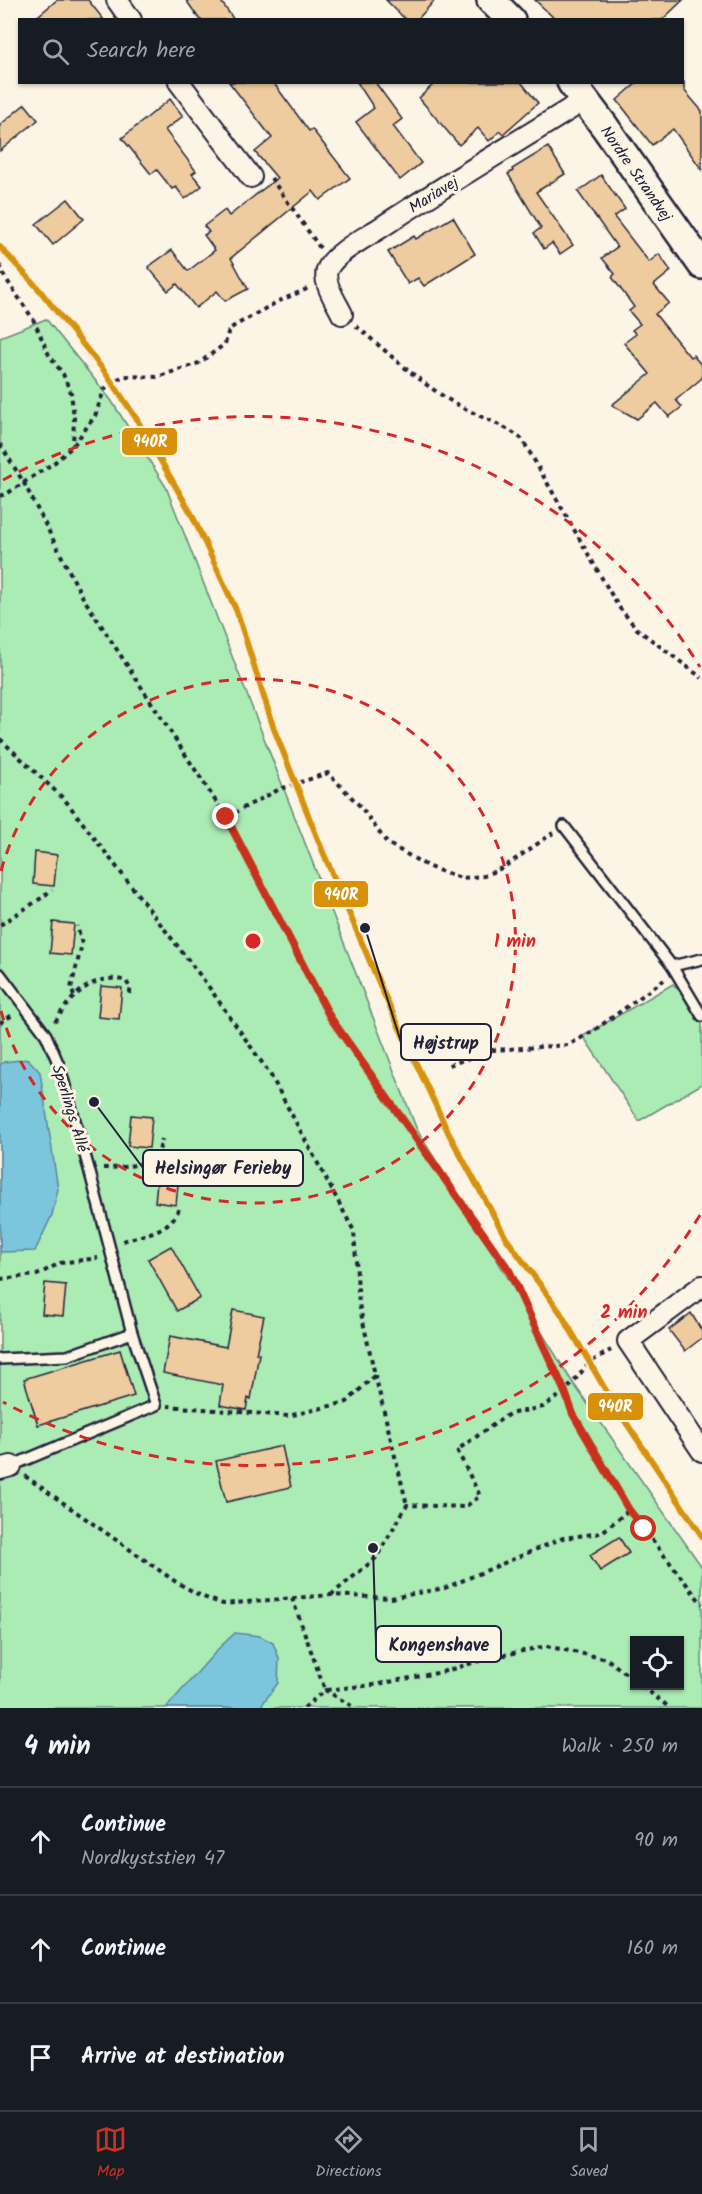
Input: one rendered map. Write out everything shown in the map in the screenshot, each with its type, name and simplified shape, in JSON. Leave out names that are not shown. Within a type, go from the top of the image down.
[{"type":"main road","points":[[491,0],[509,18]]},
{"type":"main road","name":"Nordre Strandvej","points":[[577,90],[702,265]]},
{"type":"street","points":[[117,0],[130,18]]},
{"type":"street","points":[[181,84],[251,177]]},
{"type":"street","name":"Mariavej","points":[[329,272],[350,248],[444,186],[570,110],[577,90]]},
{"type":"street","points":[[329,272],[342,314]]},
{"type":"street","points":[[702,1287],[628,1341],[702,1452]]},
{"type":"lane","points":[[564,826],[672,966],[702,1016]]},
{"type":"lane","points":[[672,966],[702,959]]},
{"type":"lane","name":"Sperlings Allé","points":[[0,974],[46,1035],[59,1065],[89,1168],[132,1333],[156,1405]]},
{"type":"lane","points":[[0,1359],[66,1356],[132,1333]]},
{"type":"lane","points":[[6,1467],[156,1405]]},
{"type":"path","points":[[0,496],[55,462],[73,446],[95,416],[104,390],[113,381],[125,375],[157,377],[199,363],[225,344],[229,329],[329,272],[267,172],[251,177]]},
{"type":"path","points":[[0,265],[4,276],[33,319],[49,356],[63,374],[71,393],[74,417],[73,446]]},
{"type":"path","points":[[342,314],[420,379],[459,406],[507,428],[522,439],[618,606],[637,629],[702,678]]},
{"type":"path","points":[[0,444],[24,483],[82,596],[226,817],[330,1017],[509,1270],[573,1414],[629,1510],[702,1604]]},
{"type":"path","points":[[0,739],[66,800],[206,983],[270,1074],[354,1231],[359,1304],[407,1505],[376,1558],[331,1595]]},
{"type":"path","points":[[226,817],[280,789],[328,773],[361,807],[387,843],[429,867],[461,878],[484,876],[504,867],[564,826]]},
{"type":"path","points":[[0,925],[52,889]]},
{"type":"path","points":[[74,996],[71,987],[82,944],[77,926]]},
{"type":"path","points":[[449,1065],[493,1050],[569,1045],[664,981],[672,966]]},
{"type":"path","points":[[46,1035],[74,996],[91,983],[116,978],[126,981],[131,989],[128,996]]},
{"type":"path","points":[[89,1168],[127,1168],[142,1164],[158,1155],[162,1139]]},
{"type":"path","points":[[109,1245],[161,1229],[174,1220],[179,1209]]},
{"type":"path","points":[[0,1279],[37,1275],[60,1263],[111,1256]]},
{"type":"path","points":[[407,1505],[465,1507],[480,1496],[457,1450],[509,1414],[543,1407],[565,1392],[589,1363],[628,1341]]},
{"type":"path","points":[[156,1405],[288,1416],[347,1402],[375,1375]]},
{"type":"path","points":[[6,1467],[176,1582],[203,1597],[223,1604],[331,1595],[392,1598],[445,1588],[563,1538],[601,1533],[629,1510]]},
{"type":"path","points":[[292,1598],[325,1690],[355,1708]]},
{"type":"path","points":[[304,1708],[325,1690],[374,1685],[442,1672],[486,1659],[546,1646],[607,1659],[630,1677]]},
{"type":"path","points":[[647,1690],[670,1708]]},
{"type":"green space","points":[[46,319],[111,400],[166,487],[417,1130],[571,1380],[702,1567],[702,1708],[0,1708],[0,337]]},
{"type":"green space","points":[[673,984],[692,1005],[702,1024],[702,1084],[639,1121],[583,1036]]},
{"type":"water","points":[[28,1059],[40,1072],[58,1189],[52,1215],[35,1251],[0,1252],[0,1065],[4,1062]]},
{"type":"water","points":[[235,1633],[260,1636],[273,1643],[279,1658],[278,1683],[261,1706],[257,1708],[166,1708],[220,1647]]},
{"type":"building","points":[[57,0],[88,0],[102,18],[35,18]]},
{"type":"building","points":[[186,0],[220,0],[233,18],[199,18]]},
{"type":"building","points":[[386,0],[435,0],[419,18],[404,18]]},
{"type":"building","points":[[535,0],[683,0],[664,18],[554,18]]},
{"type":"building","points":[[231,84],[274,84],[309,131],[312,129],[350,178],[320,200],[313,191],[231,258],[248,289],[225,301],[217,291],[196,308],[177,284],[168,291],[148,267],[172,250],[188,271],[215,250],[204,235],[209,232],[204,226],[225,210],[229,216],[277,178],[255,152],[272,138]]},
{"type":"building","points":[[358,84],[376,84],[402,119],[393,126],[421,163],[400,180],[356,122],[374,108]]},
{"type":"building","points":[[434,84],[523,84],[538,103],[503,134],[500,131],[489,141],[478,128],[459,145],[419,98]]},
{"type":"building","points":[[636,84],[684,84],[684,90],[702,111],[702,170],[673,129],[652,145],[617,100]]},
{"type":"building","points":[[170,99],[183,116],[165,130],[196,171],[192,174],[202,186],[185,199],[176,187],[172,189],[157,170],[151,174],[122,138]]},
{"type":"building","points":[[25,104],[38,120],[0,151],[0,125]]},
{"type":"building","points":[[548,147],[565,174],[536,192],[573,245],[560,254],[552,243],[544,249],[534,233],[541,228],[508,174],[513,171],[512,169]]},
{"type":"building","points":[[601,175],[625,209],[614,217],[649,262],[659,254],[671,271],[654,285],[669,303],[655,314],[690,357],[693,355],[702,366],[702,378],[676,400],[682,407],[669,417],[657,403],[637,419],[612,405],[650,374],[624,343],[636,334],[632,330],[640,324],[629,311],[634,307],[612,277],[615,274],[602,258],[617,247],[578,192]]},
{"type":"building","points":[[68,199],[84,219],[53,245],[36,224]]},
{"type":"building","points":[[453,217],[475,254],[424,286],[418,278],[408,284],[388,252],[414,236],[416,239]]},
{"type":"building","points":[[35,852],[57,855],[54,886],[33,884]]},
{"type":"building","points":[[53,922],[74,924],[71,955],[50,953]]},
{"type":"building","points":[[101,986],[122,988],[119,1019],[98,1017]]},
{"type":"building","points":[[131,1115],[152,1117],[149,1148],[128,1146]]},
{"type":"building","points":[[158,1172],[179,1174],[176,1205],[155,1202]]},
{"type":"building","points":[[171,1246],[200,1298],[177,1311],[148,1259]]},
{"type":"building","points":[[45,1283],[66,1285],[63,1316],[42,1314]]},
{"type":"building","points":[[233,1310],[264,1316],[256,1354],[259,1354],[251,1399],[248,1398],[246,1410],[220,1405],[223,1385],[163,1373],[170,1336],[226,1347]]},
{"type":"building","points":[[691,1313],[702,1331],[702,1338],[685,1351],[669,1330]]},
{"type":"building","points":[[120,1350],[134,1396],[38,1425],[24,1379]]},
{"type":"building","points":[[282,1446],[291,1487],[226,1502],[216,1461]]},
{"type":"building","points":[[619,1537],[629,1553],[600,1571],[590,1555]]},
{"type":"transit line","name":"940R","points":[[0,247],[37,287],[105,372],[136,418],[191,513],[237,612],[274,729],[323,852],[383,992],[449,1134],[506,1238],[560,1312],[615,1406],[702,1536]]},
{"type":"place","name":"Højstrup","points":[[365,928]]},
{"type":"place","name":"Helsingør Ferieby","points":[[94,1102]]},
{"type":"place","name":"Kongenshave","points":[[373,1548]]},
{"type":"route","points":[[226,817],[330,1017],[509,1270],[573,1414],[629,1510],[644,1529]]}]
